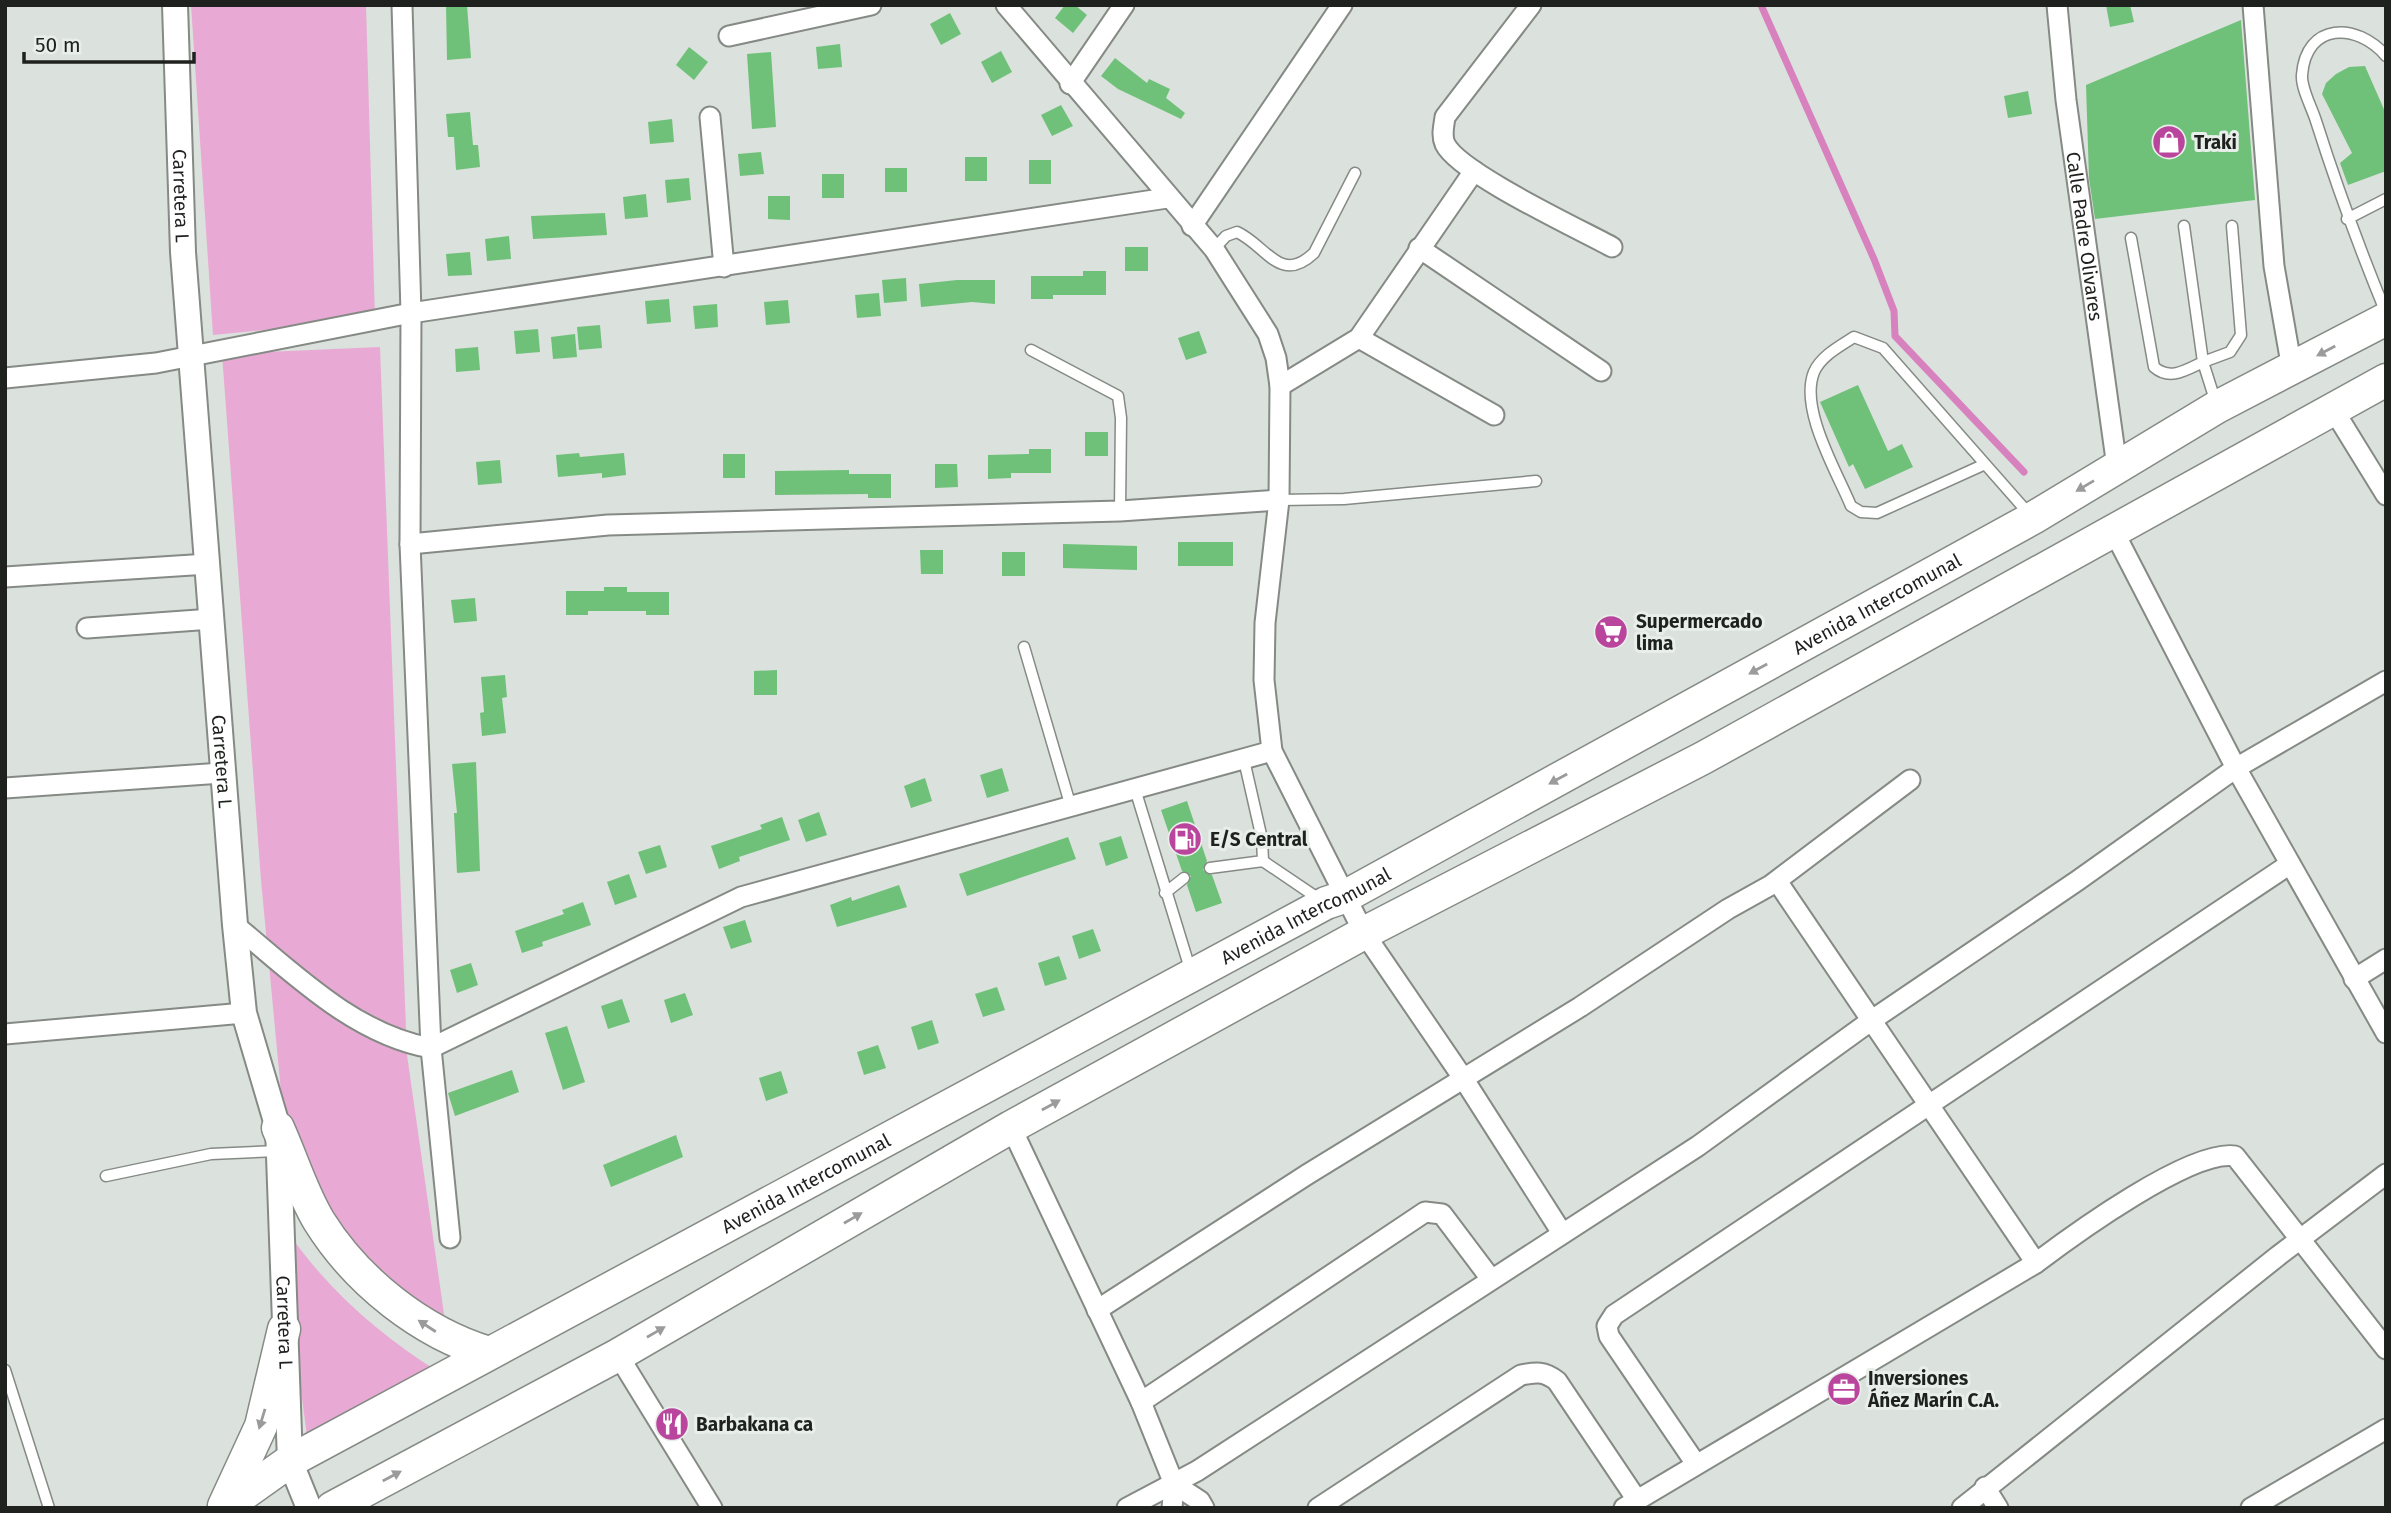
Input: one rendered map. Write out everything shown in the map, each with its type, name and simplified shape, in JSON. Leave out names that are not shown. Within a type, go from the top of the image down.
[{"type":"main road","name":"Avenida Intercomunal","points":[[224,1508],[290,1461],[1335,900],[2033,518],[2217,407],[2386,319]]},
{"type":"main road","points":[[332,1508],[618,1355],[1011,1127],[1364,933],[1703,758],[2386,380]]},
{"type":"main road","points":[[278,1140],[320,1222],[360,1272],[428,1327],[458,1344],[489,1353]]},
{"type":"main road","points":[[224,1508],[261,1426],[284,1329]]},
{"type":"street","name":"Carretera L","points":[[175,5],[183,252],[235,925],[244,1013],[278,1140],[290,1461],[309,1508]]},
{"type":"street","points":[[402,5],[411,313],[410,544],[431,1048],[450,1238]]},
{"type":"street","points":[[729,36],[871,5]]},
{"type":"street","points":[[1006,5],[1167,198],[1214,249],[1268,334],[1276,358],[1280,386],[1279,500],[1265,634],[1264,680],[1272,751],[1335,900],[1364,933],[1463,1078],[1562,1233]]},
{"type":"street","points":[[1070,83],[1124,5]]},
{"type":"street","points":[[1192,226],[1342,5]]},
{"type":"street","points":[[1531,5],[1446,117],[1443,132],[1446,146],[1474,171],[1612,247]]},
{"type":"street","name":"Calle Padre Olivares","points":[[2057,5],[2066,100],[2118,467]]},
{"type":"street","points":[[2253,5],[2274,265],[2292,369]]},
{"type":"street","points":[[710,117],[724,267]]},
{"type":"street","points":[[1280,386],[1359,338],[1419,247],[1474,171]]},
{"type":"street","points":[[5,377],[129,367],[411,313],[1167,198]]},
{"type":"street","points":[[1419,247],[1601,371]]},
{"type":"street","points":[[1359,338],[1494,415]]},
{"type":"street","points":[[2333,409],[2386,495]]},
{"type":"street","points":[[410,544],[608,525],[1120,511],[1279,500]]},
{"type":"street","points":[[2113,530],[2236,768],[2386,1033]]},
{"type":"street","points":[[5,577],[208,564]]},
{"type":"street","points":[[87,628],[212,620]]},
{"type":"street","points":[[1127,1508],[1174,1484],[1698,1146],[1872,1020],[2077,881],[2236,768],[2386,681]]},
{"type":"street","points":[[235,925],[339,1007],[398,1041],[431,1048],[741,897],[1272,751]]},
{"type":"street","points":[[5,788],[222,773]]},
{"type":"street","points":[[1097,1310],[1580,1007],[1727,909],[1777,881],[1910,780]]},
{"type":"street","points":[[1696,1464],[1609,1336],[1610,1321],[2290,864]]},
{"type":"street","points":[[1777,881],[2036,1263]]},
{"type":"street","points":[[2354,979],[2386,959]]},
{"type":"street","points":[[5,1034],[244,1013]]},
{"type":"street","points":[[1011,1127],[1141,1402],[1174,1484],[1172,1508]]},
{"type":"street","points":[[1318,1508],[1521,1375],[1535,1372],[1545,1372],[1557,1381],[1631,1504],[2036,1263],[2075,1233],[2176,1172],[2225,1155],[2235,1156],[2386,1349]]},
{"type":"street","points":[[1962,1508],[1985,1487],[2386,1174]]},
{"type":"street","points":[[1141,1402],[1425,1212],[1442,1214],[1491,1279]]},
{"type":"street","points":[[618,1355],[712,1508]]},
{"type":"street","points":[[2251,1508],[2386,1429]]},
{"type":"street","points":[[1174,1484],[1200,1501],[1204,1508]]},
{"type":"street","points":[[1985,1487],[1998,1508]]},
{"type":"lane","points":[[2386,56],[2374,42],[2347,30],[2322,35],[2309,52],[2301,76],[2347,219],[2386,313]]},
{"type":"lane","points":[[1214,249],[1226,236],[1237,232],[1251,239],[1281,266],[1294,267],[1306,261],[1314,253],[1355,173]]},
{"type":"lane","points":[[2347,219],[2386,200]]},
{"type":"lane","points":[[2184,226],[2203,362],[2217,407]]},
{"type":"lane","points":[[2131,238],[2154,368],[2162,374],[2172,375],[2231,352],[2241,335],[2232,226]]},
{"type":"lane","points":[[1983,465],[1877,513],[1861,512],[1851,506],[1812,415],[1813,374],[1824,358],[1854,337],[1883,348],[1983,465],[2033,518]]},
{"type":"lane","points":[[1031,350],[1118,396],[1121,418],[1120,511]]},
{"type":"lane","points":[[1279,500],[1344,499],[1536,481]]},
{"type":"lane","points":[[1024,647],[1071,808]]},
{"type":"lane","points":[[1244,760],[1262,839],[1263,861]]},
{"type":"lane","points":[[1135,789],[1192,976]]},
{"type":"lane","points":[[1210,867],[1263,861],[1335,900]]},
{"type":"lane","points":[[1165,892],[1184,878]]},
{"type":"lane","points":[[106,1176],[278,1140]]},
{"type":"lane","points":[[5,1370],[49,1508]]},
{"type":"shaded area","points":[[191,5],[366,5],[375,319],[213,335]]},
{"type":"shaded area","points":[[380,347],[407,1055],[447,1335],[401,1305],[288,1166],[261,880],[222,354]]},
{"type":"shaded area","points":[[290,1235],[321,1275],[357,1311],[397,1344],[439,1372],[307,1436],[281,1240]]},
{"type":"building","points":[[446,5],[467,5],[471,58],[447,60]]},
{"type":"building","points":[[1065,5],[1075,5],[1087,15],[1073,33],[1055,18]]},
{"type":"building","points":[[2106,5],[2130,5],[2134,22],[2110,27]]},
{"type":"building","points":[[950,13],[961,34],[941,45],[930,24]]},
{"type":"building","name":"Traki","points":[[2241,20],[2255,200],[2095,219],[2089,178],[2086,85]]},
{"type":"building","points":[[840,44],[842,67],[818,69],[816,47]]},
{"type":"building","points":[[689,47],[708,62],[694,80],[676,65]]},
{"type":"building","points":[[1001,51],[1012,72],[992,83],[981,62]]},
{"type":"building","points":[[771,52],[776,127],[752,129],[747,54]]},
{"type":"building","points":[[1115,58],[1147,83],[1149,79],[1170,89],[1166,98],[1185,113],[1181,119],[1118,89],[1101,76]]},
{"type":"building","points":[[2365,66],[2386,114],[2386,171],[2348,185],[2340,163],[2352,153],[2322,94],[2326,83],[2336,74],[2349,67]]},
{"type":"building","points":[[2028,91],[2032,114],[2008,118],[2004,96]]},
{"type":"building","points":[[1061,105],[1073,126],[1052,136],[1041,115]]},
{"type":"building","points":[[470,112],[473,145],[478,145],[480,167],[456,170],[454,137],[448,137],[446,114]]},
{"type":"building","points":[[672,119],[674,142],[650,144],[648,122]]},
{"type":"building","points":[[761,152],[764,174],[740,176],[738,154]]},
{"type":"building","points":[[965,157],[987,157],[987,181],[965,181]]},
{"type":"building","points":[[1029,160],[1051,160],[1051,184],[1029,184]]},
{"type":"building","points":[[885,168],[907,168],[907,192],[885,192]]},
{"type":"building","points":[[822,174],[844,174],[844,198],[822,198]]},
{"type":"building","points":[[689,178],[691,200],[667,203],[665,180]]},
{"type":"building","points":[[646,194],[648,217],[625,219],[623,197]]},
{"type":"building","points":[[768,196],[790,196],[790,220],[768,219]]},
{"type":"building","points":[[605,213],[607,235],[533,239],[531,216]]},
{"type":"building","points":[[509,236],[511,259],[487,261],[485,239]]},
{"type":"building","points":[[1125,247],[1148,247],[1148,271],[1125,271]]},
{"type":"building","points":[[470,252],[472,275],[448,276],[446,254]]},
{"type":"building","points":[[1083,271],[1106,271],[1106,295],[1053,295],[1053,299],[1031,299],[1031,276],[1083,276]]},
{"type":"building","points":[[906,278],[907,301],[884,303],[882,280]]},
{"type":"building","points":[[995,280],[995,304],[972,302],[921,307],[919,284]]},
{"type":"building","points":[[879,293],[881,316],[857,318],[855,295]]},
{"type":"building","points":[[669,299],[671,322],[647,324],[645,301]]},
{"type":"building","points":[[788,300],[790,323],[766,325],[764,302]]},
{"type":"building","points":[[717,304],[718,327],[695,329],[693,306]]},
{"type":"building","points":[[600,325],[602,348],[579,350],[577,327]]},
{"type":"building","points":[[538,329],[540,352],[516,354],[514,331]]},
{"type":"building","points":[[1199,331],[1207,353],[1186,360],[1178,338]]},
{"type":"building","points":[[575,334],[577,357],[553,359],[551,337]]},
{"type":"building","points":[[478,347],[480,370],[456,372],[455,349]]},
{"type":"building","points":[[1858,385],[1888,451],[1902,444],[1913,467],[1865,489],[1853,464],[1849,467],[1820,402]]},
{"type":"building","points":[[1085,432],[1108,432],[1108,456],[1085,456]]},
{"type":"building","points":[[1029,449],[1051,449],[1051,473],[1011,473],[1011,478],[988,479],[988,455],[1029,454]]},
{"type":"building","points":[[579,453],[580,457],[624,453],[626,475],[602,478],[602,473],[558,477],[556,455]]},
{"type":"building","points":[[723,454],[745,454],[745,478],[723,478]]},
{"type":"building","points":[[500,460],[502,483],[478,485],[476,462]]},
{"type":"building","points":[[935,464],[957,464],[958,487],[935,488]]},
{"type":"building","points":[[849,470],[849,474],[891,474],[891,498],[868,498],[868,494],[775,495],[775,471]]},
{"type":"building","points":[[1178,542],[1233,542],[1233,566],[1178,566]]},
{"type":"building","points":[[1063,544],[1137,546],[1137,570],[1063,568]]},
{"type":"building","points":[[920,550],[943,550],[943,574],[921,574]]},
{"type":"building","points":[[1002,552],[1025,552],[1025,576],[1002,576]]},
{"type":"building","points":[[604,587],[627,587],[627,592],[669,592],[669,615],[646,615],[646,611],[588,611],[588,615],[566,615],[566,591],[604,591]]},
{"type":"building","points":[[475,598],[477,621],[454,623],[451,600]]},
{"type":"building","points":[[777,670],[777,695],[754,695],[754,671]]},
{"type":"building","points":[[505,675],[507,697],[502,698],[506,733],[482,736],[480,713],[484,712],[481,677]]},
{"type":"building","points":[[476,762],[480,871],[457,873],[454,813],[457,813],[452,764]]},
{"type":"building","points":[[1002,768],[1009,791],[987,798],[980,775]]},
{"type":"building","points":[[925,778],[932,801],[911,808],[904,786]]},
{"type":"building","name":"E/S Central","points":[[1187,801],[1207,861],[1203,870],[1212,875],[1222,903],[1196,912],[1187,885],[1191,876],[1182,871],[1161,810]]},
{"type":"building","points":[[819,812],[827,835],[806,842],[798,820]]},
{"type":"building","points":[[782,817],[790,840],[739,857],[740,861],[719,869],[711,846],[762,829],[760,825]]},
{"type":"building","points":[[1121,836],[1128,858],[1106,866],[1099,843]]},
{"type":"building","points":[[1068,837],[1076,859],[967,896],[959,874]]},
{"type":"building","points":[[660,845],[667,867],[646,874],[638,852]]},
{"type":"building","points":[[629,874],[637,897],[615,905],[607,882]]},
{"type":"building","points":[[899,885],[907,907],[837,927],[830,905],[851,897],[852,901]]},
{"type":"building","points":[[583,902],[591,925],[542,942],[543,946],[522,953],[515,931],[564,914],[562,910]]},
{"type":"building","points":[[745,920],[752,942],[731,949],[723,927]]},
{"type":"building","points":[[1093,929],[1101,951],[1079,959],[1072,936]]},
{"type":"building","points":[[1059,956],[1067,979],[1045,986],[1038,963]]},
{"type":"building","points":[[471,963],[478,985],[457,993],[450,970]]},
{"type":"building","points":[[997,987],[1005,1010],[983,1017],[975,994]]},
{"type":"building","points":[[685,993],[693,1015],[671,1023],[664,1000]]},
{"type":"building","points":[[622,999],[630,1022],[608,1029],[601,1006]]},
{"type":"building","points":[[932,1020],[939,1043],[918,1050],[911,1027]]},
{"type":"building","points":[[567,1026],[585,1082],[563,1090],[545,1033]]},
{"type":"building","points":[[878,1045],[886,1068],[864,1075],[857,1052]]},
{"type":"building","points":[[512,1070],[519,1092],[455,1116],[448,1093]]},
{"type":"building","points":[[781,1071],[788,1093],[766,1101],[759,1078]]},
{"type":"building","points":[[676,1135],[683,1157],[611,1187],[603,1165]]},
{"type":"waterway","points":[[1761,5],[1874,259],[1894,311],[1895,336],[2024,472]]},
{"type":"place","name":"Traki","points":[[2169,142]]},
{"type":"place","name":"Supermercado lima","points":[[1611,632]]},
{"type":"place","name":"E/S Central","points":[[1185,839]]},
{"type":"place","name":"Inversiones Áñez Marín C.A.","points":[[1844,1389]]},
{"type":"place","name":"Barbakana ca","points":[[672,1424]]}]
